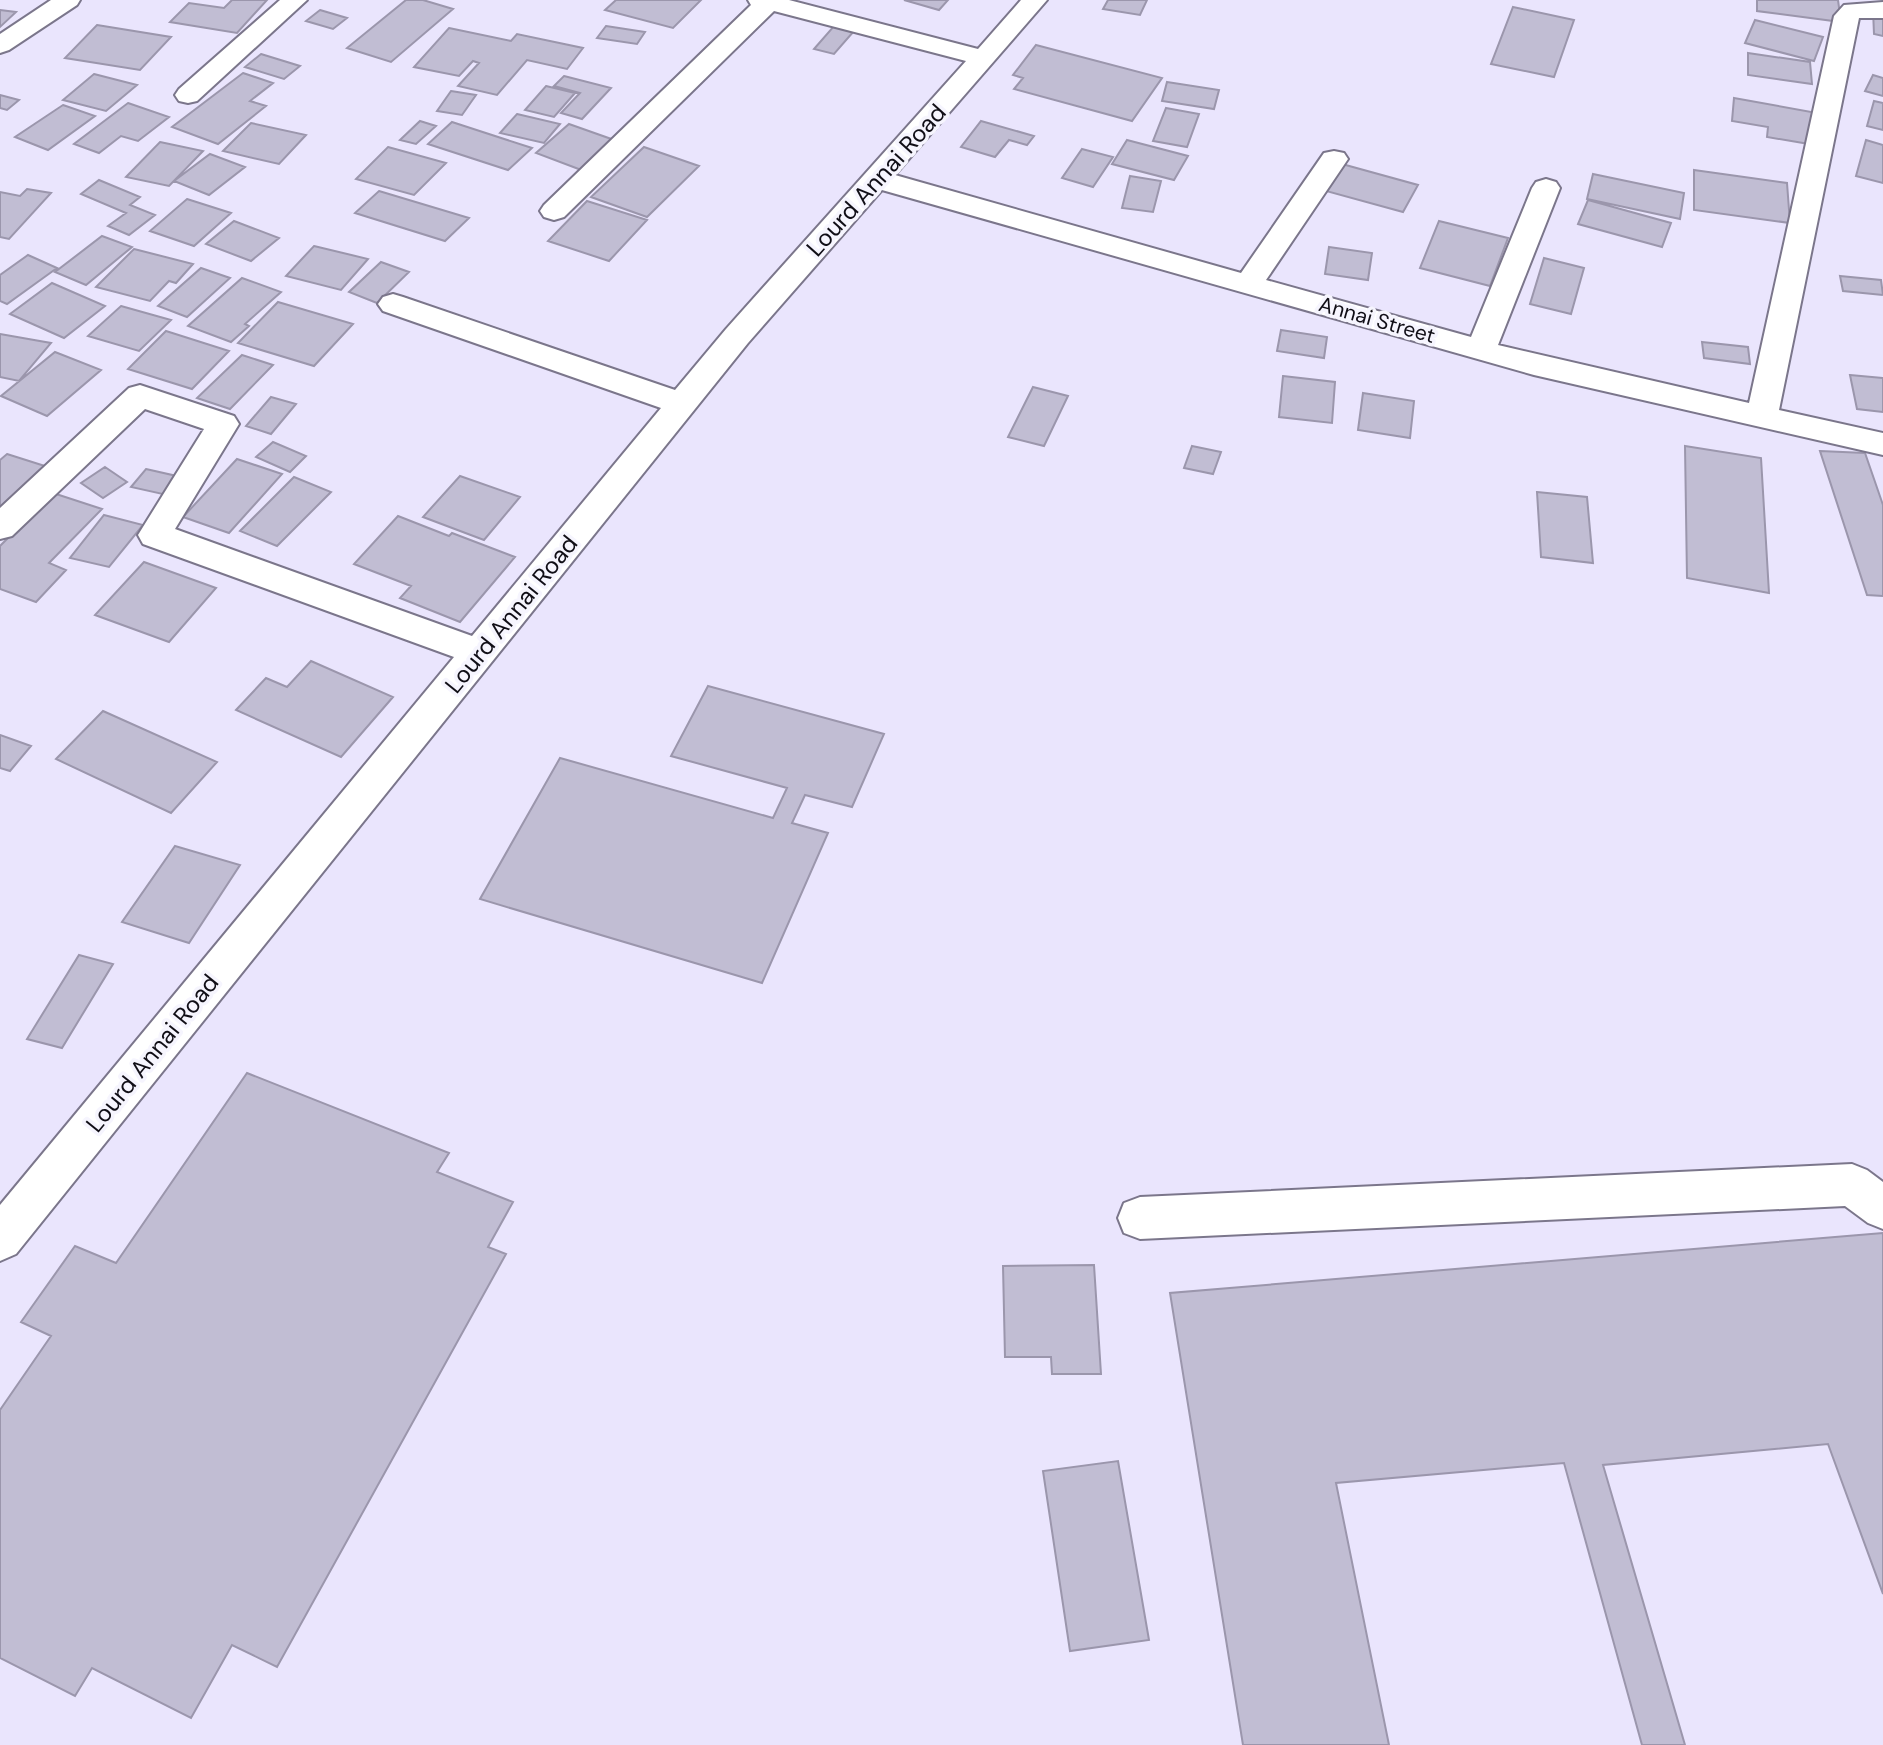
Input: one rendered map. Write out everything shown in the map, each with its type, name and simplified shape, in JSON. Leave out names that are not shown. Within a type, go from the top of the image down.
[{"type":"street","points":[[0,45],[68,0]]},
{"type":"street","points":[[188,94],[295,0]]},
{"type":"street","name":"Lourd Annai Road","points":[[0,1239],[737,336],[1035,0]]},
{"type":"street","points":[[554,211],[765,1],[984,58]]},
{"type":"street","points":[[1762,417],[1847,16],[1853,10],[1883,10]]},
{"type":"street","points":[[1248,284],[1334,159]]},
{"type":"street","name":"Annai Street","points":[[876,179],[1534,365],[1883,444]]},
{"type":"street","points":[[1481,350],[1546,188]]},
{"type":"street","points":[[393,304],[682,404]]},
{"type":"street","points":[[0,527],[140,396],[223,424],[155,535],[479,652]]},
{"type":"street","points":[[1140,1218],[1852,1185],[1883,1208]]},
{"type":"building","points":[[232,0],[267,0],[237,33],[170,22],[189,3],[224,8]]},
{"type":"building","points":[[406,0],[423,0],[453,9],[391,62],[347,48]]},
{"type":"building","points":[[616,0],[701,0],[673,28],[605,10]]},
{"type":"building","points":[[904,0],[948,0],[939,10]]},
{"type":"building","points":[[1108,0],[1147,0],[1140,15],[1103,9]]},
{"type":"building","points":[[1757,0],[1838,0],[1841,22],[1757,11]]},
{"type":"building","points":[[1513,7],[1574,20],[1554,77],[1491,64]]},
{"type":"building","points":[[0,10],[16,12],[0,27]]},
{"type":"building","points":[[320,10],[347,18],[333,29],[306,21]]},
{"type":"building","points":[[1873,10],[1883,12],[1883,36],[1874,34]]},
{"type":"building","points":[[1755,20],[1823,37],[1814,61],[1745,43]]},
{"type":"building","points":[[97,25],[171,37],[140,70],[65,58]]},
{"type":"building","points":[[606,26],[645,32],[637,44],[597,38]]},
{"type":"building","points":[[834,26],[854,31],[834,54],[814,49]]},
{"type":"building","points":[[449,28],[511,41],[517,34],[583,48],[567,69],[527,60],[497,95],[458,86],[479,63],[473,61],[459,76],[414,67]]},
{"type":"building","points":[[1036,45],[1162,78],[1132,121],[1014,89],[1023,78],[1013,75]]},
{"type":"building","points":[[1748,53],[1810,62],[1812,84],[1748,75]]},
{"type":"building","points":[[261,54],[300,66],[284,79],[245,67]]},
{"type":"building","points":[[243,73],[273,83],[250,101],[266,106],[218,144],[172,127]]},
{"type":"building","points":[[94,74],[137,85],[106,111],[63,100]]},
{"type":"building","points":[[1873,75],[1883,78],[1883,96],[1865,91]]},
{"type":"building","points":[[564,76],[611,88],[582,119],[561,113],[580,93],[554,86]]},
{"type":"building","points":[[1167,82],[1219,90],[1214,109],[1162,101]]},
{"type":"building","points":[[546,86],[575,93],[554,117],[525,110]]},
{"type":"building","points":[[451,91],[476,95],[462,115],[437,111]]},
{"type":"building","points":[[0,95],[19,100],[7,110],[0,108]]},
{"type":"building","points":[[1734,98],[1817,113],[1815,145],[1767,137],[1768,127],[1732,121]]},
{"type":"building","points":[[1874,101],[1883,103],[1883,130],[1867,126]]},
{"type":"building","points":[[128,103],[169,117],[138,141],[121,136],[99,153],[74,144]]},
{"type":"building","points":[[63,105],[95,116],[48,150],[15,137]]},
{"type":"building","points":[[1166,108],[1199,114],[1187,147],[1153,141]]},
{"type":"building","points":[[517,114],[560,124],[544,143],[500,133]]},
{"type":"building","points":[[420,121],[436,126],[416,144],[400,140]]},
{"type":"building","points":[[981,121],[1034,136],[1027,145],[1009,140],[995,157],[961,147]]},
{"type":"building","points":[[452,122],[532,148],[508,170],[428,144]]},
{"type":"building","points":[[251,123],[306,135],[279,164],[223,151]]},
{"type":"building","points":[[569,124],[617,141],[584,171],[536,153]]},
{"type":"building","points":[[1127,140],[1188,156],[1174,180],[1112,164]]},
{"type":"building","points":[[1866,140],[1883,145],[1883,183],[1856,176]]},
{"type":"building","points":[[160,142],[203,151],[169,186],[126,177]]},
{"type":"building","points":[[388,147],[446,163],[414,195],[356,179]]},
{"type":"building","points":[[644,147],[699,166],[647,217],[591,197]]},
{"type":"building","points":[[1082,149],[1113,157],[1093,187],[1062,178]]},
{"type":"building","points":[[210,154],[245,167],[209,195],[174,181]]},
{"type":"building","points":[[1342,164],[1418,185],[1403,212],[1326,191]]},
{"type":"building","points":[[1694,170],[1787,183],[1790,223],[1694,210]]},
{"type":"building","points":[[1593,174],[1684,193],[1680,219],[1587,199]]},
{"type":"building","points":[[1130,176],[1161,181],[1153,212],[1122,208]]},
{"type":"building","points":[[99,180],[140,197],[130,205],[155,215],[129,235],[108,226],[126,213],[81,194]]},
{"type":"building","points":[[27,189],[51,193],[9,239],[0,237],[0,192],[20,196]]},
{"type":"building","points":[[379,191],[469,218],[445,241],[355,213]]},
{"type":"building","points":[[187,199],[231,213],[194,246],[150,231]]},
{"type":"building","points":[[1588,200],[1671,223],[1662,247],[1578,224]]},
{"type":"building","points":[[587,201],[647,220],[609,261],[548,241]]},
{"type":"building","points":[[234,221],[279,238],[251,261],[206,244]]},
{"type":"building","points":[[1439,221],[1508,238],[1490,286],[1420,268]]},
{"type":"building","points":[[102,236],[132,247],[86,285],[55,272]]},
{"type":"building","points":[[314,246],[368,259],[341,290],[286,276]]},
{"type":"building","points":[[1329,247],[1372,253],[1368,280],[1325,274]]},
{"type":"building","points":[[134,249],[193,264],[176,283],[169,281],[150,301],[96,287]]},
{"type":"building","points":[[28,255],[57,268],[7,304],[0,301],[0,275]]},
{"type":"building","points":[[1544,258],[1584,268],[1571,314],[1530,304]]},
{"type":"building","points":[[381,262],[409,272],[377,303],[349,292]]},
{"type":"building","points":[[201,268],[230,278],[187,317],[158,306]]},
{"type":"building","points":[[1840,276],[1881,280],[1883,295],[1843,291]]},
{"type":"building","points":[[242,278],[281,292],[245,324],[249,326],[231,342],[188,326]]},
{"type":"building","points":[[52,283],[105,306],[64,338],[10,314]]},
{"type":"building","points":[[278,302],[353,324],[314,366],[238,343]]},
{"type":"building","points":[[121,306],[171,320],[139,351],[88,336]]},
{"type":"building","points":[[1281,330],[1327,337],[1324,358],[1277,351]]},
{"type":"building","points":[[166,331],[229,351],[192,389],[128,369]]},
{"type":"building","points":[[0,334],[51,343],[19,381],[0,377]]},
{"type":"building","points":[[1702,342],[1748,347],[1750,364],[1704,358]]},
{"type":"building","points":[[55,352],[101,370],[47,416],[1,396]]},
{"type":"building","points":[[242,355],[273,365],[230,409],[197,398]]},
{"type":"building","points":[[1850,375],[1883,378],[1883,412],[1857,409]]},
{"type":"building","points":[[1283,376],[1335,382],[1332,423],[1279,417]]},
{"type":"building","points":[[1033,387],[1068,396],[1044,446],[1008,437]]},
{"type":"building","points":[[1363,393],[1414,401],[1410,438],[1358,430]]},
{"type":"building","points":[[271,397],[296,404],[271,434],[246,426]]},
{"type":"building","points":[[273,442],[306,456],[290,472],[256,457]]},
{"type":"building","points":[[1192,446],[1221,452],[1213,474],[1184,468]]},
{"type":"building","points":[[1685,446],[1761,458],[1769,593],[1687,578]]},
{"type":"building","points":[[1820,451],[1865,453],[1883,505],[1883,596],[1867,595]]},
{"type":"building","points":[[7,454],[48,467],[0,515],[0,460]]},
{"type":"building","points":[[237,459],[282,474],[229,533],[183,517]]},
{"type":"building","points":[[105,467],[127,482],[103,498],[81,483]]},
{"type":"building","points":[[146,469],[181,477],[167,495],[131,487]]},
{"type":"building","points":[[460,476],[520,497],[484,540],[423,517]]},
{"type":"building","points":[[294,477],[331,492],[277,546],[240,531]]},
{"type":"building","points":[[1537,492],[1587,497],[1593,563],[1541,557]]},
{"type":"building","points":[[53,493],[102,509],[49,563],[66,570],[36,602],[0,589],[0,546]]},
{"type":"building","points":[[104,515],[143,525],[109,567],[70,558]]},
{"type":"building","points":[[398,516],[515,557],[460,622],[400,598],[411,586],[354,564]]},
{"type":"building","points":[[144,562],[216,588],[169,642],[95,615]]},
{"type":"building","points":[[311,661],[393,697],[341,757],[236,710],[266,678],[287,687]]},
{"type":"building","points":[[708,686],[884,734],[852,807],[805,795],[792,823],[828,833],[762,983],[480,899],[560,758],[773,818],[787,788],[671,756]]},
{"type":"building","points":[[103,711],[217,762],[171,813],[56,759]]},
{"type":"building","points":[[0,735],[31,746],[10,771],[0,768]]},
{"type":"building","points":[[175,846],[240,865],[189,943],[122,922]]},
{"type":"building","points":[[79,955],[113,964],[62,1048],[27,1039]]},
{"type":"building","points":[[247,1073],[449,1153],[437,1172],[513,1202],[488,1247],[506,1254],[277,1667],[232,1645],[191,1718],[92,1668],[75,1696],[0,1658],[0,1410],[51,1336],[21,1322],[75,1246],[116,1263]]},
{"type":"building","points":[[1883,1233],[1883,1594],[1828,1444],[1603,1465],[1685,1745],[1642,1745],[1564,1463],[1336,1483],[1389,1745],[1243,1745],[1170,1293]]},
{"type":"building","points":[[1094,1265],[1101,1374],[1052,1374],[1051,1357],[1005,1357],[1003,1266]]},
{"type":"building","points":[[1118,1461],[1149,1640],[1070,1651],[1043,1471]]}]
